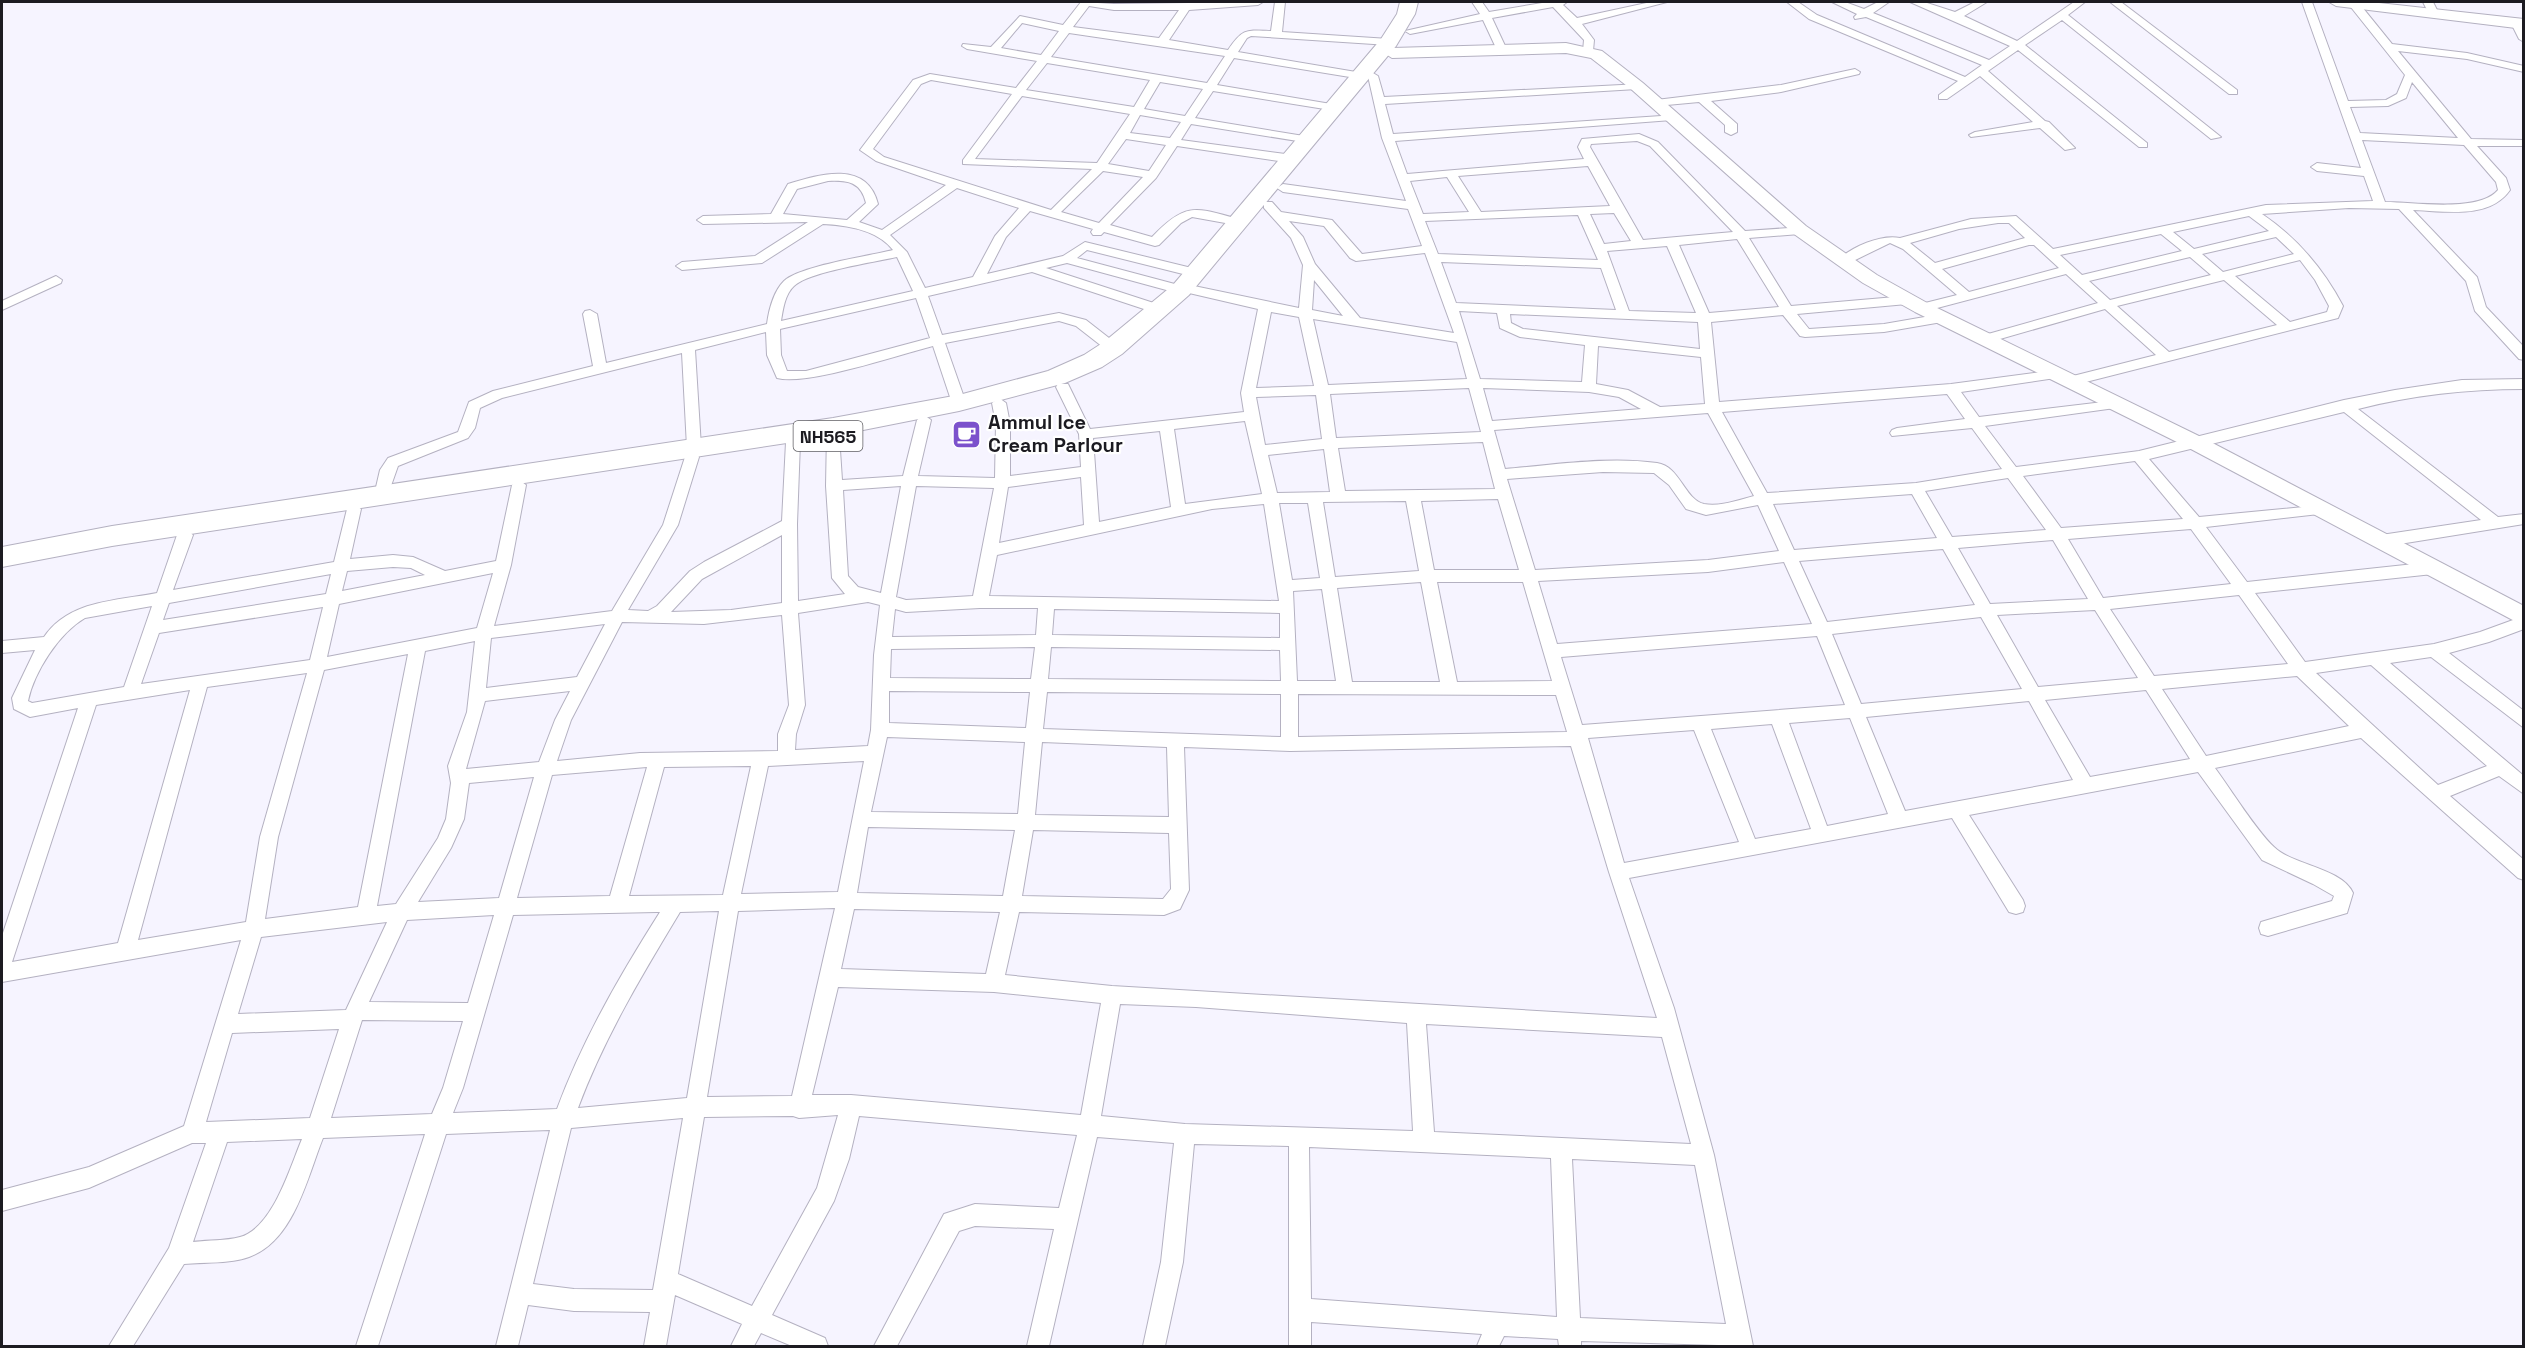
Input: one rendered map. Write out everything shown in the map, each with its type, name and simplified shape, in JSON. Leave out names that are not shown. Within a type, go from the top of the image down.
[{"type":"highway","name":"NH565","points":[[1397,42],[1409,2]]},
{"type":"highway","name":"NH565","points":[[2,557],[64,547],[112,536],[381,495],[693,452],[794,442],[924,420],[1063,387],[1100,369],[1122,354],[1190,284],[1238,223],[1397,42],[1419,2]]},
{"type":"highway","name":"NH565","points":[[64,547],[81,550],[519,485],[959,403],[1056,376],[1093,361],[1113,348],[1161,310],[1276,203],[1367,76]]},
{"type":"street","points":[[882,235],[954,181],[1017,92],[1086,2],[1114,7],[1186,7],[1258,2]]},
{"type":"street","points":[[1275,35],[1280,2]]},
{"type":"street","points":[[1477,2],[1502,50]]},
{"type":"street","points":[[1397,42],[1486,16],[1557,2],[1588,40],[1588,51]]},
{"type":"street","points":[[1575,22],[1657,2]]},
{"type":"street","points":[[1792,2],[1805,13],[1964,80]]},
{"type":"street","points":[[1837,2],[1984,67],[2069,148]]},
{"type":"street","points":[[1841,29],[1884,2]]},
{"type":"street","points":[[1916,2],[1956,16],[2017,44],[2046,63],[2143,145]]},
{"type":"street","points":[[1956,16],[1982,2]]},
{"type":"street","points":[[1943,97],[1964,80],[2080,2]]},
{"type":"street","points":[[2115,2],[2233,92]]},
{"type":"street","points":[[2307,2],[2380,205]]},
{"type":"street","points":[[2336,2],[2431,7],[2520,24],[2523,39]]},
{"type":"street","points":[[2052,253],[2251,212],[2320,205],[2471,208],[2498,199],[2504,190],[2502,181],[2442,113],[2354,4]]},
{"type":"street","points":[[1162,42],[1186,7]]},
{"type":"street","points":[[2061,14],[2215,137]]},
{"type":"street","points":[[993,51],[1020,19],[1066,29],[1162,42],[1367,76],[1380,100],[1388,138],[1452,307],[1476,383],[1504,494],[1618,872],[1669,1028],[1704,1155],[1741,1341],[1570,1338],[1497,1324],[1301,1310]]},
{"type":"street","points":[[381,495],[387,470],[393,462],[463,435],[468,428],[474,405],[480,400],[600,368],[1067,259],[1085,246],[1152,176],[1175,142],[1186,120],[1246,34],[1502,50],[1566,48],[1588,51],[1607,61],[1800,230],[1843,261],[1914,304],[2196,443],[2523,617]]},
{"type":"street","points":[[967,46],[1337,108]]},
{"type":"street","points":[[2391,47],[2467,56],[2523,69]]},
{"type":"street","points":[[1656,103],[1765,91],[1831,79],[1855,72]]},
{"type":"street","points":[[2344,104],[2393,102],[2402,96],[2407,80],[2412,74]]},
{"type":"street","points":[[1053,214],[1101,166],[1124,135],[1157,77]]},
{"type":"street","points":[[1155,242],[1028,207],[954,181],[880,159],[866,150],[917,82],[938,78],[1310,140]]},
{"type":"street","points":[[1380,100],[1637,86]]},
{"type":"street","points":[[1701,98],[1731,124],[1731,132]]},
{"type":"street","points":[[1388,138],[1672,117]]},
{"type":"street","points":[[1975,135],[2045,124]]},
{"type":"street","points":[[1124,135],[1293,159]]},
{"type":"street","points":[[2355,136],[2470,143],[2523,143]]},
{"type":"street","points":[[1639,245],[1584,147],[1586,141],[1639,137],[1648,140],[1743,236],[1788,312],[1802,331],[1809,333],[1884,328],[1942,318]]},
{"type":"street","points":[[967,162],[1058,162],[1101,166],[1152,176]]},
{"type":"street","points":[[1402,178],[1592,162]]},
{"type":"street","points":[[2317,167],[2370,173]]},
{"type":"street","points":[[1450,173],[1478,216]]},
{"type":"street","points":[[775,218],[792,187],[843,177],[852,178],[864,184],[872,197],[872,204],[851,223]]},
{"type":"street","points":[[1276,203],[1478,216],[1618,209]]},
{"type":"street","points":[[1276,203],[1328,222],[1354,255],[1360,258],[1431,253],[1606,264]]},
{"type":"street","points":[[1276,203],[1297,237],[1309,265],[1355,321]]},
{"type":"street","points":[[2403,206],[2472,280],[2481,308],[2523,356]]},
{"type":"street","points":[[978,280],[1000,236],[1028,207]]},
{"type":"street","points":[[1142,258],[1179,216],[1188,212],[1238,223]]},
{"type":"street","points":[[1583,212],[1600,248],[1624,315]]},
{"type":"street","points":[[1258,451],[1329,443],[1488,431],[1658,412],[2063,378],[2166,357],[2327,317],[2337,311],[2332,298],[2302,256],[2280,232],[2251,212]]},
{"type":"street","points":[[703,220],[775,218],[851,223],[882,235],[901,252],[959,403]]},
{"type":"street","points":[[1843,261],[1884,240],[1904,241],[1970,223],[2012,219],[2035,241],[2043,244],[2166,357]]},
{"type":"street","points":[[682,266],[758,261],[819,221]]},
{"type":"street","points":[[2162,229],[2287,326]]},
{"type":"street","points":[[1600,248],[1800,230]]},
{"type":"street","points":[[2082,279],[2191,251],[2280,232]]},
{"type":"street","points":[[1904,241],[1966,296]]},
{"type":"street","points":[[1933,267],[2035,241]]},
{"type":"street","points":[[1672,242],[1704,318],[1713,408],[1763,499],[1822,629],[1900,821]]},
{"type":"street","points":[[1085,246],[1142,258],[1190,284]]},
{"type":"street","points":[[901,252],[797,278],[786,286],[771,327],[779,371],[788,376],[806,375],[936,341],[1059,317],[1082,323],[1113,348]]},
{"type":"street","points":[[1986,339],[2109,304],[2302,256]]},
{"type":"street","points":[[1067,259],[1190,284],[1265,307],[1462,339]]},
{"type":"street","points":[[1309,265],[1305,313],[1322,390],[1338,497]]},
{"type":"street","points":[[1032,268],[1161,310]]},
{"type":"street","points":[[1452,307],[1704,318],[1914,304],[1966,296],[2069,269]]},
{"type":"street","points":[[2,306],[56,280]]},
{"type":"street","points":[[1265,307],[1248,393],[1258,451],[1271,498],[1286,586],[1290,744]]},
{"type":"street","points":[[1503,308],[1505,325],[1512,331],[1709,354]]},
{"type":"street","points":[[591,314],[600,368]]},
{"type":"street","points":[[1589,387],[1592,341]]},
{"type":"street","points":[[367,1347],[439,1122],[453,1088],[504,907],[546,767],[563,720],[617,616],[670,525],[693,452],[688,349]]},
{"type":"street","points":[[1248,393],[1476,383],[1589,387],[1623,393],[1658,412]]},
{"type":"street","points":[[1499,474],[1603,467],[1658,468],[1674,481],[1691,505],[1698,508],[1722,509],[1763,499],[1916,488],[2013,472],[2139,456],[2343,405],[2463,385],[2523,384]]},
{"type":"street","points":[[1063,387],[1086,434],[1092,530]]},
{"type":"street","points":[[1951,389],[1978,422],[2057,534],[2098,604],[2202,764],[2268,854],[2320,878],[2344,893],[2340,907],[2268,928]]},
{"type":"street","points":[[980,602],[1000,483],[1006,429],[999,403]]},
{"type":"street","points":[[1898,433],[2115,404]]},
{"type":"street","points":[[2343,405],[2494,522]]},
{"type":"street","points":[[1086,434],[1251,416]]},
{"type":"street","points":[[799,1108],[830,978],[860,819],[880,730],[883,643],[888,601],[901,518],[924,420]]},
{"type":"street","points":[[1166,425],[1179,512]]},
{"type":"street","points":[[832,435],[833,486],[840,578],[853,592],[906,606],[980,602],[1047,602],[1076,605],[1288,607]]},
{"type":"street","points":[[786,758],[787,734],[797,705],[790,609],[789,524],[794,442]]},
{"type":"street","points":[[2139,456],[2195,523],[2241,590],[2301,669],[2364,730],[2523,872]]},
{"type":"street","points":[[833,486],[910,481],[1000,483],[1088,471]]},
{"type":"street","points":[[178,1254],[246,1247],[272,1228],[286,1203],[317,1128],[354,1015],[401,913],[446,842],[455,819],[460,783],[456,766],[479,695],[484,633],[503,565],[519,485]]},
{"type":"street","points":[[1916,488],[2085,785]]},
{"type":"street","points":[[989,551],[1212,504],[1271,498],[1504,494]]},
{"type":"street","points":[[1412,495],[1450,689]]},
{"type":"street","points":[[1315,498],[1345,688]]},
{"type":"street","points":[[192,1133],[254,929],[268,837],[317,665],[354,509]]},
{"type":"street","points":[[1286,586],[1328,585],[1428,576],[1530,576],[1708,566],[1788,556],[2195,523],[2319,509]]},
{"type":"street","points":[[2381,541],[2523,519]]},
{"type":"street","points":[[650,617],[663,610],[702,570],[789,524]]},
{"type":"street","points":[[130,692],[185,535]]},
{"type":"street","points":[[445,578],[413,562],[393,561],[341,566],[81,613],[62,625],[49,643],[20,698],[20,704],[30,710],[201,680],[317,665],[484,633],[617,616],[686,621],[790,609],[869,596]]},
{"type":"street","points":[[152,628],[333,599],[503,565]]},
{"type":"street","points":[[1552,651],[1822,629],[1986,610],[2098,604],[2433,568]]},
{"type":"street","points":[[994,984],[1026,820],[1047,602]]},
{"type":"street","points":[[880,730],[1290,744],[1578,736],[2150,681],[2301,669],[2434,650],[2483,638],[2523,622]]},
{"type":"street","points":[[883,643],[1044,641],[1287,644]]},
{"type":"street","points":[[2,647],[49,643]]},
{"type":"street","points":[[366,915],[418,646]]},
{"type":"street","points":[[2434,650],[2523,722]]},
{"type":"street","points":[[2374,658],[2523,787]]},
{"type":"street","points":[[125,951],[201,680]]},
{"type":"street","points":[[479,695],[581,683]]},
{"type":"street","points":[[881,684],[1564,688]]},
{"type":"street","points":[[2,963],[89,700]]},
{"type":"street","points":[[1778,717],[1822,835]]},
{"type":"street","points":[[1700,723],[1750,848]]},
{"type":"street","points":[[1618,872],[2202,764],[2364,730]]},
{"type":"street","points":[[2,973],[254,929],[366,915],[504,907],[846,901],[1164,907],[1173,903],[1180,890],[1176,825],[1175,739]]},
{"type":"street","points":[[457,777],[640,760],[657,762],[760,759],[875,753]]},
{"type":"street","points":[[655,1347],[730,903],[760,759]]},
{"type":"street","points":[[617,904],[657,762]]},
{"type":"street","points":[[2437,793],[2501,768]]},
{"type":"street","points":[[1957,810],[2016,906]]},
{"type":"street","points":[[860,819],[1026,820],[1176,825]]},
{"type":"street","points":[[507,1347],[563,1119],[579,1077],[624,987],[675,904]]},
{"type":"street","points":[[830,978],[994,984],[1113,995],[1196,998],[1416,1014],[1669,1028]]},
{"type":"street","points":[[1038,1347],[1089,1126],[1113,995]]},
{"type":"street","points":[[226,1024],[354,1015],[474,1011]]},
{"type":"street","points":[[1416,1014],[1424,1143]]},
{"type":"street","points":[[2,1200],[89,1177],[192,1133],[563,1119],[696,1107],[799,1108],[851,1105],[1185,1134],[1299,1136],[1704,1155]]},
{"type":"street","points":[[742,1347],[755,1319],[826,1193],[838,1160],[851,1105]]},
{"type":"street","points":[[120,1347],[178,1254],[220,1131]]},
{"type":"street","points":[[1154,1347],[1172,1262],[1185,1134]]},
{"type":"street","points":[[1299,1136],[1300,1347]]},
{"type":"street","points":[[1561,1149],[1570,1338]]},
{"type":"street","points":[[885,1347],[952,1222],[975,1215],[1067,1220]]},
{"type":"street","points":[[521,1293],[574,1300],[665,1291],[755,1319],[817,1347]]},
{"type":"street","points":[[1488,1347],[1497,1324]]},
{"type":"place","name":"Ammul Ice Cream Parlour","points":[[967,434]]}]
